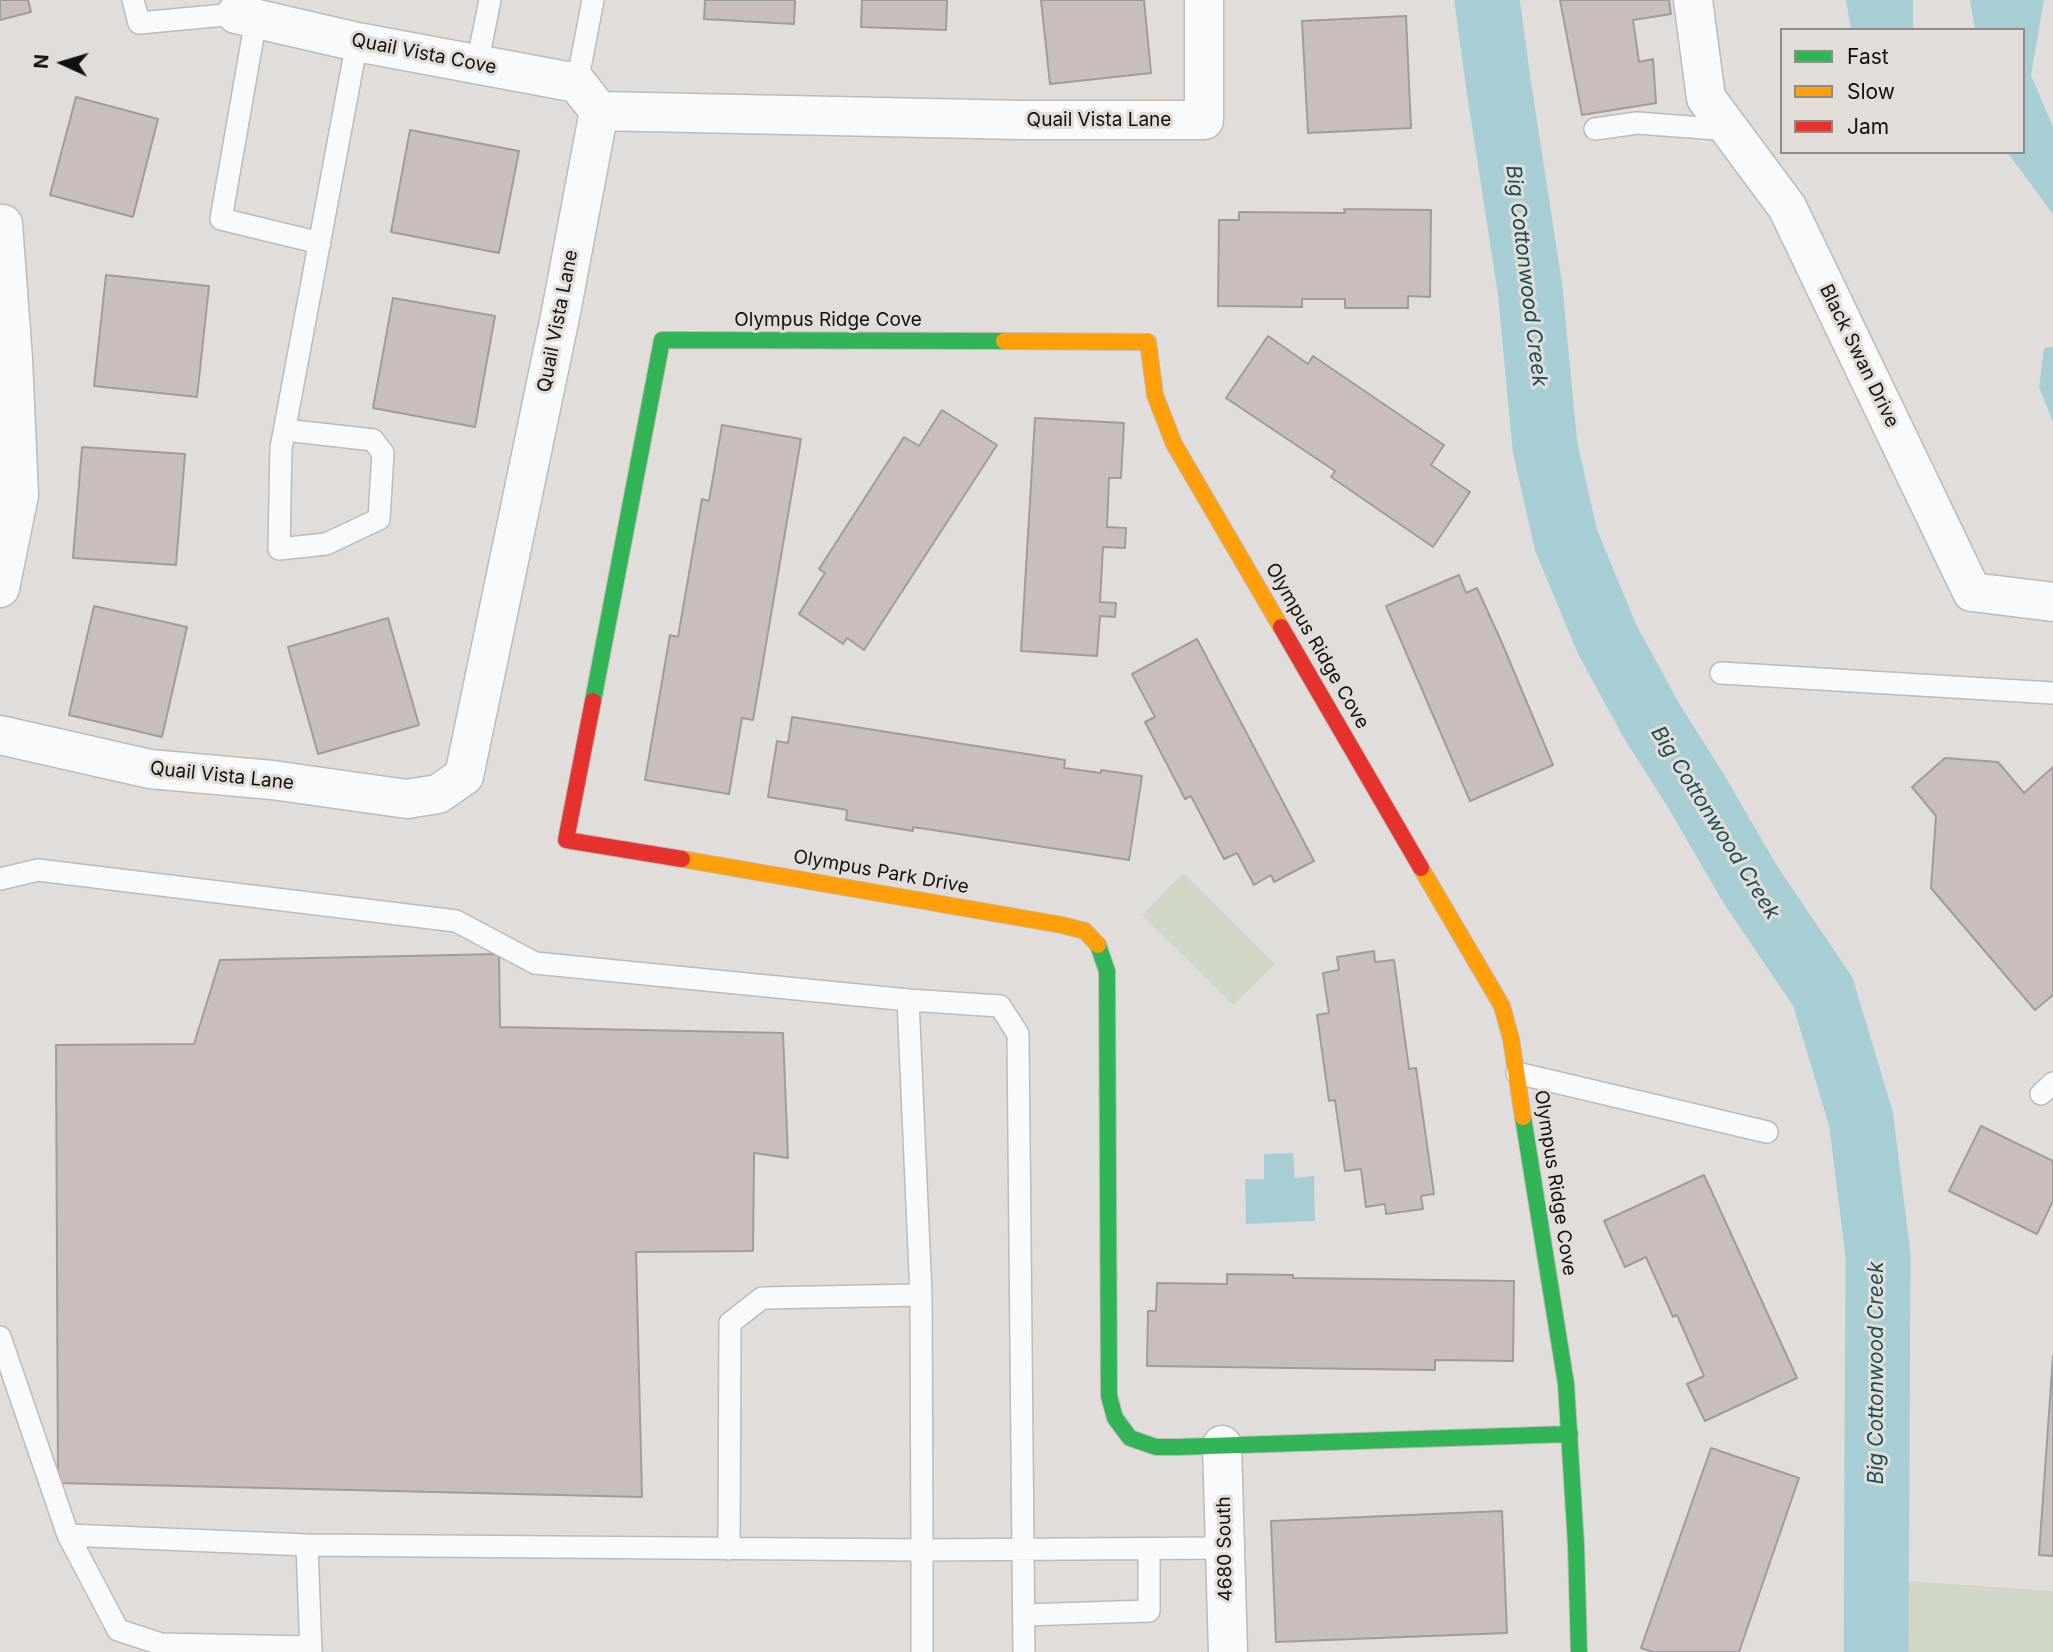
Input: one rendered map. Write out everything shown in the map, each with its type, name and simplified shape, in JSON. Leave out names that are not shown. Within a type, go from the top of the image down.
[{"type":"street","name":"Quail Vista Lane","points":[[0,735],[150,769],[272,780],[407,799],[438,794],[464,776],[544,393],[588,97],[1009,119],[1204,120],[1204,0]]},
{"type":"street","name":"Black Swan Drive","points":[[1693,0],[1706,98],[1787,207],[1972,592],[2053,602]]},
{"type":"street","name":"Quail Vista Cove","points":[[242,11],[357,41],[477,64],[588,97]]},
{"type":"street","points":[[0,588],[19,495],[3,224]]},
{"type":"street","name":"Olympus Ridge Cove","points":[[662,340],[1148,342],[1155,395],[1174,444],[1502,1006],[1517,1073],[1566,1384],[1578,1652]]},
{"type":"street","name":"Olympus Park Drive","points":[[662,340],[566,840],[1085,931],[1100,947],[1107,971],[1109,1396],[1115,1418],[1130,1438],[1156,1447],[1222,1445]]},
{"type":"street","points":[[1222,1445],[1570,1434]]},
{"type":"street","name":"4680 South","points":[[1222,1445],[1228,1652]]},
{"type":"lane","points":[[133,0],[139,23],[242,11],[221,219],[320,243]]},
{"type":"lane","points":[[477,64],[490,0]]},
{"type":"lane","points":[[588,97],[593,0]]},
{"type":"lane","points":[[285,430],[373,440],[383,453],[379,519],[326,544],[279,549],[281,448],[357,41]]},
{"type":"lane","points":[[1595,128],[1637,123],[1730,130]]},
{"type":"lane","points":[[1721,673],[2053,693]]},
{"type":"lane","points":[[0,879],[38,870],[456,921],[535,963],[908,1000],[1000,1006],[1018,1034],[1024,1652]]},
{"type":"lane","points":[[908,1000],[921,1295],[922,1652]]},
{"type":"lane","points":[[1517,1073],[1767,1132]]},
{"type":"lane","points":[[729,1549],[730,1323],[762,1298],[921,1295]]},
{"type":"lane","points":[[0,1337],[68,1535],[118,1630],[161,1644],[229,1649],[310,1650],[307,1545]]},
{"type":"lane","points":[[68,1535],[307,1545],[922,1550],[1226,1548]]},
{"type":"lane","points":[[1024,1615],[1149,1611],[1149,1549]]},
{"type":"green space","points":[[1183,873],[1275,964],[1233,1005],[1142,915]]},
{"type":"green space","points":[[1879,1579],[2053,1591],[2053,1652],[1876,1652]]},
{"type":"water","points":[[1846,0],[1913,0],[1913,28],[1851,28]]},
{"type":"water","points":[[1970,0],[2044,0],[2031,75],[2053,127],[2053,214],[2008,154],[2025,154],[2025,28],[1975,28]]},
{"type":"water","points":[[2053,347],[2053,422],[2039,387],[2044,348]]},
{"type":"water","points":[[1293,1153],[1295,1178],[1314,1176],[1315,1221],[1246,1224],[1245,1179],[1264,1179],[1264,1154]]},
{"type":"building","points":[[0,0],[28,0],[31,12],[0,20]]},
{"type":"building","points":[[705,0],[795,0],[794,24],[704,19]]},
{"type":"building","points":[[862,0],[947,0],[946,30],[861,27]]},
{"type":"building","points":[[1041,0],[1144,0],[1151,73],[1050,84]]},
{"type":"building","points":[[1560,0],[1669,0],[1671,14],[1633,20],[1639,62],[1653,59],[1656,103],[1582,115]]},
{"type":"building","points":[[1406,16],[1411,128],[1308,133],[1302,21]]},
{"type":"building","points":[[76,97],[158,119],[133,217],[50,195]]},
{"type":"building","points":[[410,130],[519,151],[499,253],[391,232]]},
{"type":"building","points":[[1344,209],[1431,210],[1430,297],[1408,296],[1408,308],[1345,308],[1345,299],[1302,299],[1302,307],[1218,306],[1219,220],[1239,220],[1239,212],[1345,213]]},
{"type":"building","points":[[106,275],[209,286],[197,397],[94,386]]},
{"type":"building","points":[[393,298],[495,316],[475,427],[373,408]]},
{"type":"building","points":[[1268,336],[1308,364],[1313,356],[1444,445],[1431,465],[1470,492],[1433,547],[1331,477],[1335,471],[1226,398]]},
{"type":"building","points":[[942,410],[997,445],[864,650],[847,638],[843,644],[799,614],[825,573],[819,569],[904,437],[919,446]]},
{"type":"building","points":[[1035,418],[1124,423],[1121,478],[1109,478],[1107,527],[1126,528],[1125,548],[1103,547],[1100,602],[1116,603],[1115,617],[1100,616],[1097,656],[1021,651]]},
{"type":"building","points":[[722,425],[801,439],[753,720],[742,718],[729,794],[645,780],[670,635],[678,637],[702,499],[709,501]]},
{"type":"building","points":[[82,447],[185,454],[176,565],[73,558]]},
{"type":"building","points":[[1459,575],[1466,593],[1477,588],[1553,765],[1470,801],[1386,606]]},
{"type":"building","points":[[94,606],[187,627],[162,737],[69,715]]},
{"type":"building","points":[[388,618],[419,725],[318,754],[288,647]]},
{"type":"building","points":[[1197,639],[1314,861],[1274,882],[1271,875],[1254,885],[1237,853],[1224,859],[1191,796],[1185,799],[1145,722],[1155,717],[1132,674]]},
{"type":"building","points":[[792,717],[1065,760],[1064,768],[1142,776],[1129,860],[913,827],[913,831],[846,820],[847,810],[768,797],[777,741],[788,743]]},
{"type":"building","points":[[1945,758],[1998,762],[2024,793],[2053,767],[2053,995],[2035,1010],[1931,888],[1936,816],[1912,787]]},
{"type":"building","points":[[1374,951],[1375,962],[1394,960],[1409,1069],[1416,1068],[1434,1194],[1421,1196],[1423,1209],[1386,1214],[1385,1204],[1366,1207],[1361,1169],[1345,1171],[1335,1100],[1329,1101],[1317,1015],[1329,1013],[1323,973],[1339,970],[1337,957]]},
{"type":"building","points":[[499,954],[500,1027],[783,1033],[788,1158],[754,1153],[753,1251],[636,1252],[642,1497],[58,1483],[56,1045],[194,1044],[220,960]]},
{"type":"building","points":[[1981,1126],[2053,1161],[2053,1201],[2037,1234],[1949,1191]]},
{"type":"building","points":[[1704,1175],[1797,1378],[1705,1421],[1687,1384],[1704,1376],[1677,1315],[1673,1317],[1646,1257],[1625,1267],[1604,1221]]},
{"type":"building","points":[[1227,1274],[1293,1275],[1293,1278],[1514,1281],[1513,1361],[1435,1360],[1435,1370],[1147,1366],[1148,1311],[1156,1311],[1157,1283],[1227,1284]]},
{"type":"building","points":[[2053,1356],[2053,1556],[2039,1555]]},
{"type":"building","points":[[1711,1448],[1799,1478],[1739,1652],[1653,1652],[1641,1648]]},
{"type":"building","points":[[1502,1511],[1507,1633],[1276,1642],[1271,1521]]},
{"type":"waterway","name":"Big Cottonwood Creek","points":[[1487,0],[1530,289],[1545,447],[1566,540],[1607,639],[1651,720],[1750,884],[1823,992],[1861,1119],[1878,1255],[1876,1652]]},
{"type":"traffic: fast","points":[[593,701],[662,340],[1004,341]]},
{"type":"traffic: fast","points":[[1098,945],[1107,971],[1109,1396],[1115,1418],[1130,1438],[1156,1447],[1179,1447],[1570,1434]]},
{"type":"traffic: fast","points":[[1523,1117],[1566,1384],[1576,1545],[1579,1652]]},
{"type":"traffic: slow","points":[[1004,341],[1148,342],[1155,395],[1174,444],[1281,627]]},
{"type":"traffic: slow","points":[[682,859],[1062,925],[1085,931],[1098,945]]},
{"type":"traffic: slow","points":[[1421,868],[1502,1006],[1511,1039],[1523,1117]]},
{"type":"traffic: jam","points":[[1281,627],[1421,868]]},
{"type":"traffic: jam","points":[[593,701],[566,840],[682,859]]}]
